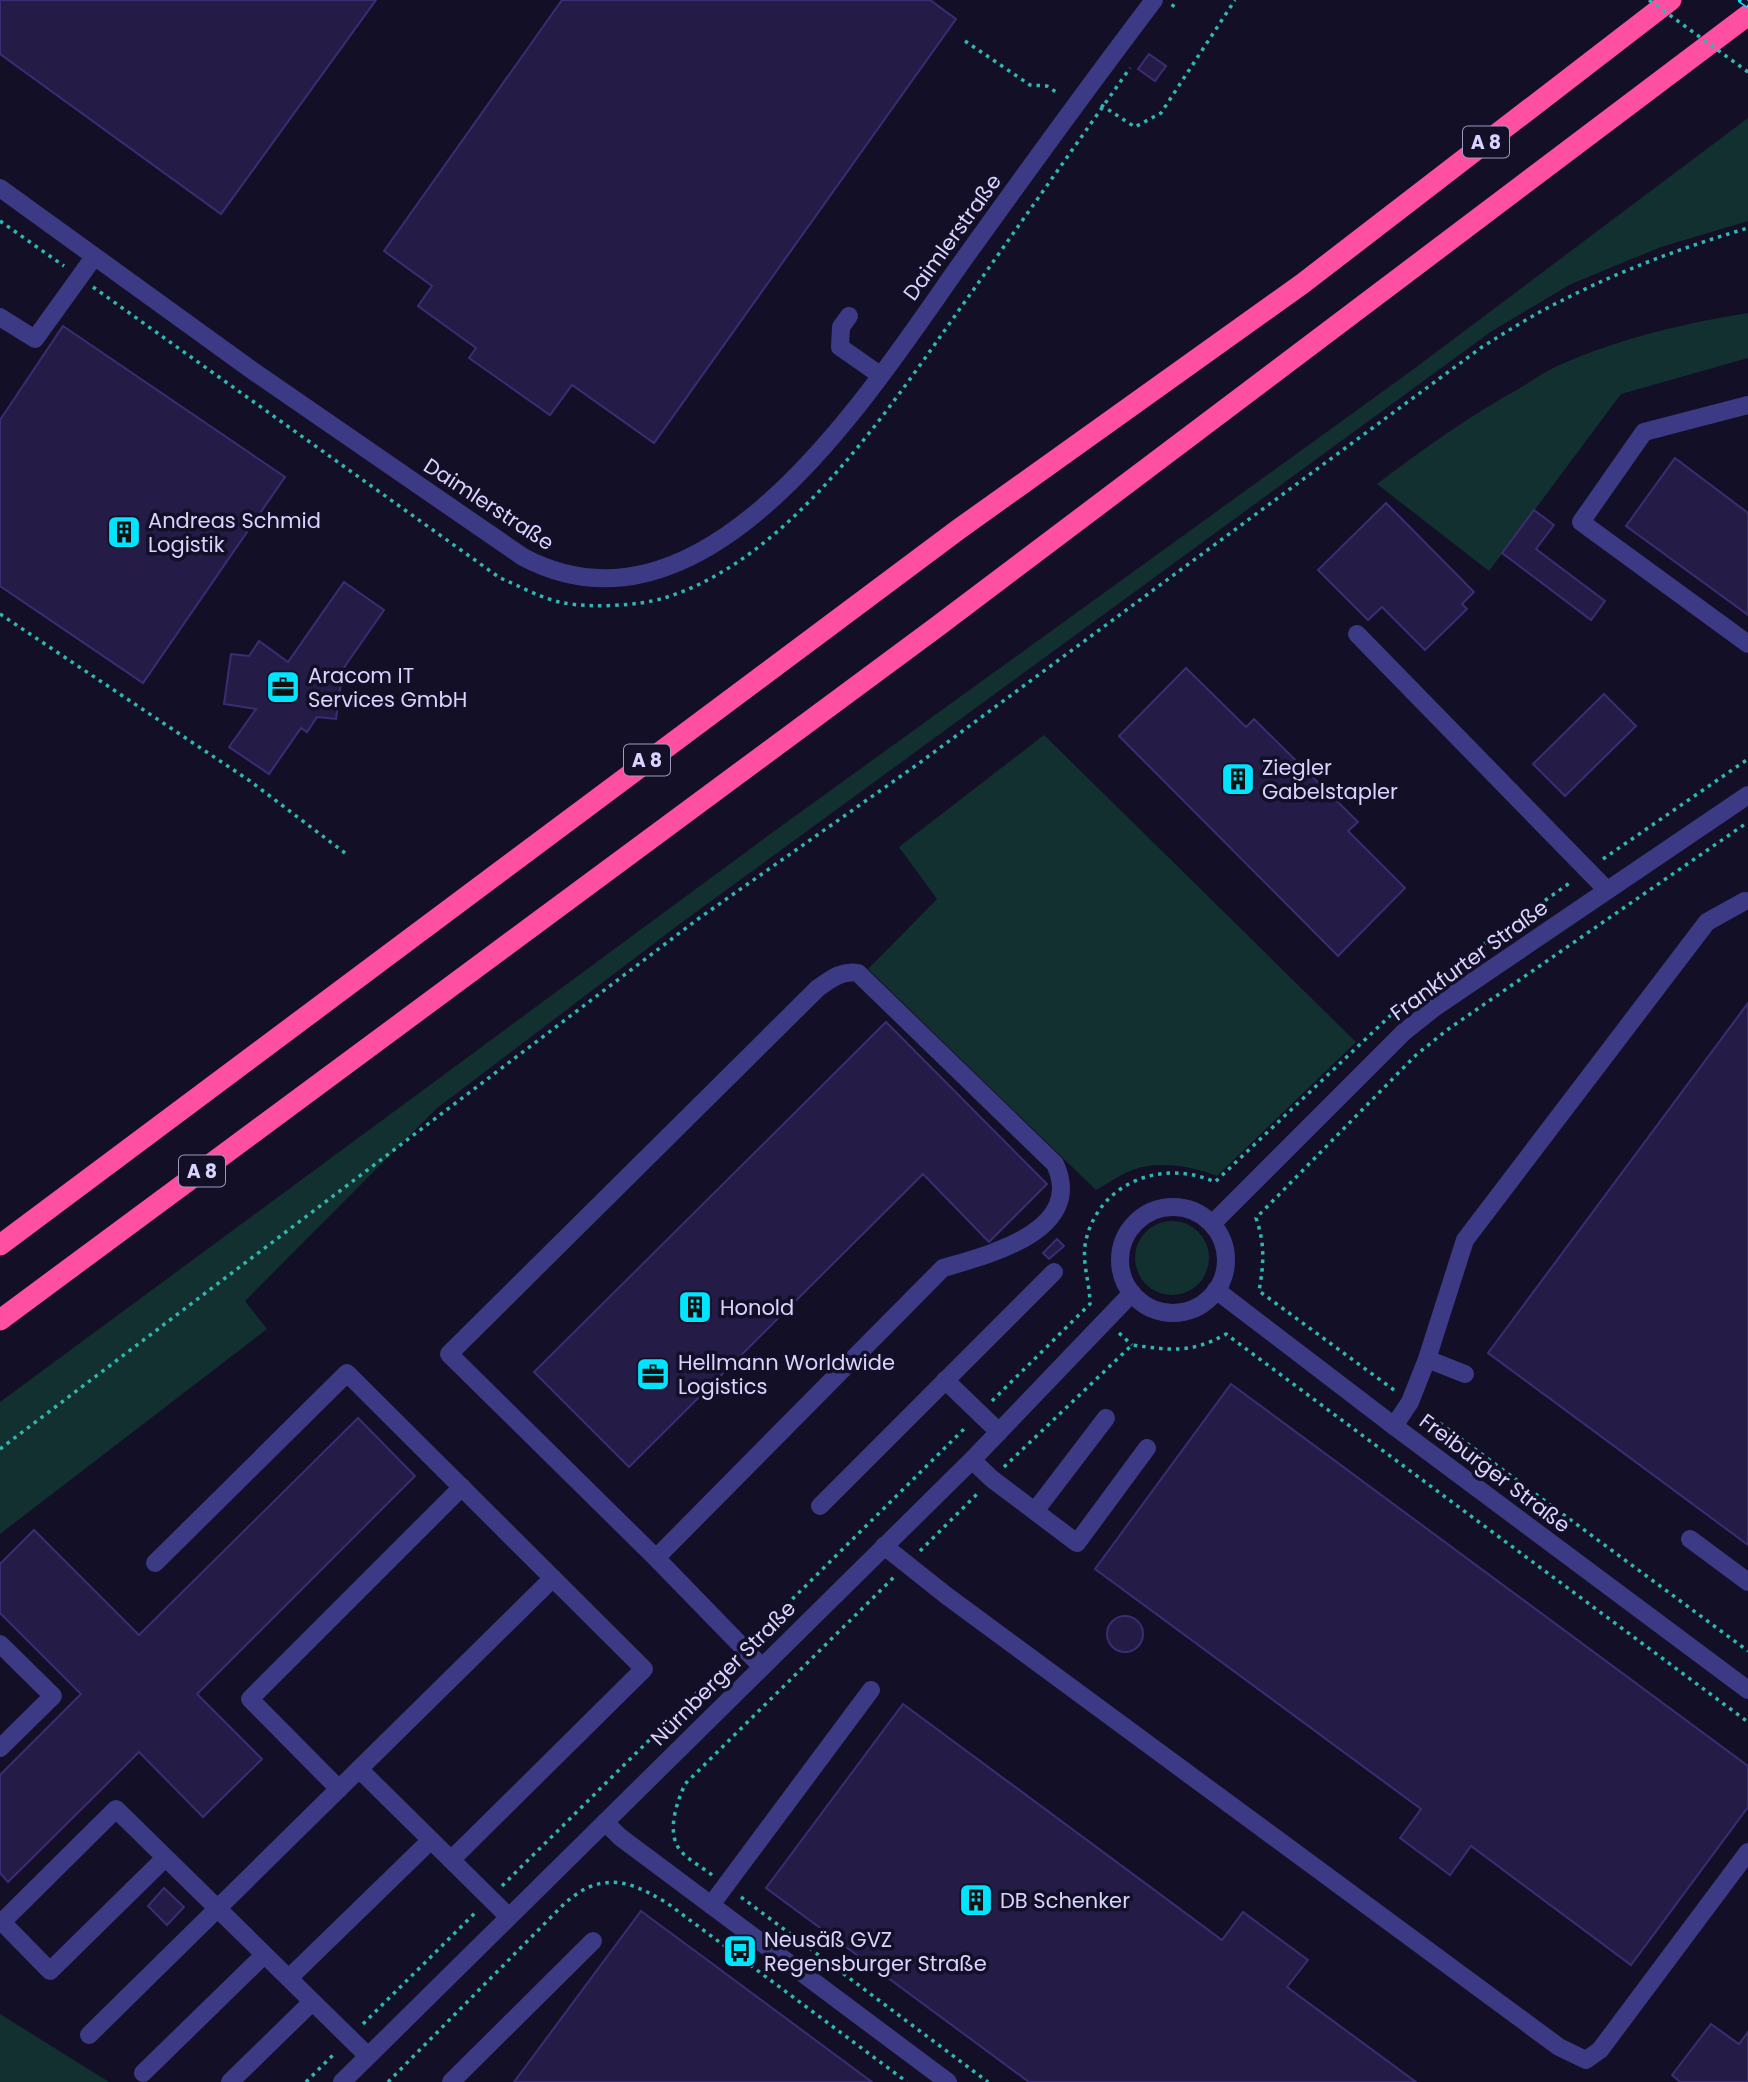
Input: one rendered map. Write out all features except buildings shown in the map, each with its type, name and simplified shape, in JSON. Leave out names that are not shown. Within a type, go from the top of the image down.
[{"type":"highway","name":"A 8","points":[[0,1245],[892,579],[1301,284],[1671,0]]},
{"type":"highway","name":"A 8","points":[[0,1320],[937,626],[1748,15]]},
{"type":"street","name":"Daimlerstraße","points":[[0,188],[483,531],[544,568],[568,575],[594,578],[646,574],[672,567],[732,533],[761,511],[802,470],[880,375],[1154,0]]},
{"type":"street","points":[[0,317],[35,339],[94,257]]},
{"type":"street","points":[[849,316],[841,327],[840,347],[880,375]]},
{"type":"street","points":[[1748,405],[1644,432],[1581,522],[1748,644]]},
{"type":"street","points":[[1357,634],[1607,890]]},
{"type":"street","name":"Frankfurter Straße","points":[[1213,1223],[1404,1032],[1434,1008],[1748,795]]},
{"type":"street","points":[[1394,1426],[1410,1402],[1427,1359],[1465,1240],[1707,922],[1745,901]]},
{"type":"street","points":[[656,1558],[943,1268],[999,1252],[1028,1237],[1051,1214],[1063,1193],[1055,1164],[858,973],[848,971],[818,988],[449,1354],[656,1558],[762,1667]]},
{"type":"street","points":[[1181,1207],[1198,1212],[1213,1223],[1226,1252],[1226,1267],[1216,1290],[1198,1307],[1181,1312],[1163,1312],[1146,1306],[1132,1293],[1123,1278],[1120,1260],[1123,1242],[1132,1226],[1146,1214],[1163,1208],[1181,1207]]},
{"type":"street","points":[[820,1506],[1054,1272]]},
{"type":"street","name":"Freiburger Straße","points":[[1216,1290],[1748,1690]]},
{"type":"street","name":"Nürnberger Straße","points":[[342,2082],[972,1460],[1132,1293]]},
{"type":"street","points":[[1427,1359],[1465,1374]]},
{"type":"street","points":[[155,1563],[347,1373],[645,1669],[451,1860]]},
{"type":"street","points":[[945,1380],[999,1432]]},
{"type":"street","points":[[1035,1511],[1106,1418]]},
{"type":"street","points":[[972,1460],[992,1479],[1077,1543],[1147,1448]]},
{"type":"street","points":[[339,1788],[250,1699],[462,1487]]},
{"type":"street","points":[[1690,1539],[1748,1582]]},
{"type":"street","points":[[884,1546],[906,1565],[1559,2047],[1586,2060],[1601,2050],[1748,1852]]},
{"type":"street","points":[[89,2035],[553,1578]]},
{"type":"street","points":[[0,1748],[53,1696],[2,1650]]},
{"type":"street","points":[[711,1905],[871,1690]]},
{"type":"street","points":[[359,1769],[509,1917]]},
{"type":"street","points":[[165,1858],[50,1971],[1,1921],[116,1809],[368,2056]]},
{"type":"street","points":[[605,1822],[620,1837],[948,2082]]},
{"type":"street","points":[[289,1979],[431,1840]]},
{"type":"street","points":[[451,2082],[593,1941]]},
{"type":"street","points":[[143,2073],[264,1955]]},
{"type":"street","points":[[230,2082],[312,2002]]},
{"type":"path","points":[[1167,15],[1177,0]]},
{"type":"path","points":[[1107,108],[1135,127],[1161,113],[1234,0]]},
{"type":"path","points":[[1649,0],[1748,72]]},
{"type":"path","points":[[965,41],[1030,85],[1047,86],[1055,91]]},
{"type":"path","points":[[0,221],[500,578],[563,603],[610,605],[662,599],[701,584],[766,540],[806,506],[877,426],[1135,60]]},
{"type":"path","points":[[0,1450],[698,919],[929,756],[1482,346],[1608,278],[1707,240],[1748,228]]},
{"type":"path","points":[[0,614],[250,782],[345,853]]},
{"type":"path","points":[[988,2082],[679,1849],[673,1824],[677,1802],[685,1784],[992,1479],[1132,1345],[1166,1350],[1193,1348],[1209,1344],[1226,1334],[1748,1722]]},
{"type":"path","points":[[388,2082],[566,1902],[588,1887],[616,1882],[637,1886],[667,1903],[739,1954],[907,2082]]},
{"type":"green space","points":[[1748,118],[1748,221],[1661,247],[1571,284],[1492,331],[677,926],[436,1109],[245,1301],[267,1329],[0,1534],[0,1402],[773,832],[1411,371]]},
{"type":"green space","points":[[1748,313],[1748,358],[1621,394],[1489,571],[1377,484],[1464,421],[1556,366],[1607,346],[1654,333]]},
{"type":"green space","points":[[1044,735],[1356,1042],[1217,1176],[1185,1167],[1151,1166],[1130,1171],[1096,1190],[868,969],[937,899],[899,847]]},
{"type":"green space","points":[[1172,1221],[1186,1224],[1198,1232],[1206,1244],[1209,1258],[1206,1272],[1198,1284],[1186,1292],[1172,1295],[1158,1292],[1146,1284],[1138,1272],[1135,1258],[1138,1244],[1146,1232],[1158,1224]]},
{"type":"green space","points":[[0,2014],[109,2082],[0,2082]]},
{"type":"railway","points":[[1742,0],[1748,4]]},
{"type":"place","name":"Andreas Schmid Logistik","points":[[124,532]]},
{"type":"place","name":"Aracom IT Services GmbH","points":[[283,687]]},
{"type":"place","name":"Ziegler Gabelstapler","points":[[1238,779]]},
{"type":"place","name":"Honold","points":[[695,1307]]},
{"type":"place","name":"Hellmann Worldwide Logistics","points":[[653,1374]]},
{"type":"place","name":"DB Schenker","points":[[976,1900]]},
{"type":"place","name":"Neusäß GVZ Regensburger Straße","points":[[740,1951]]}]
